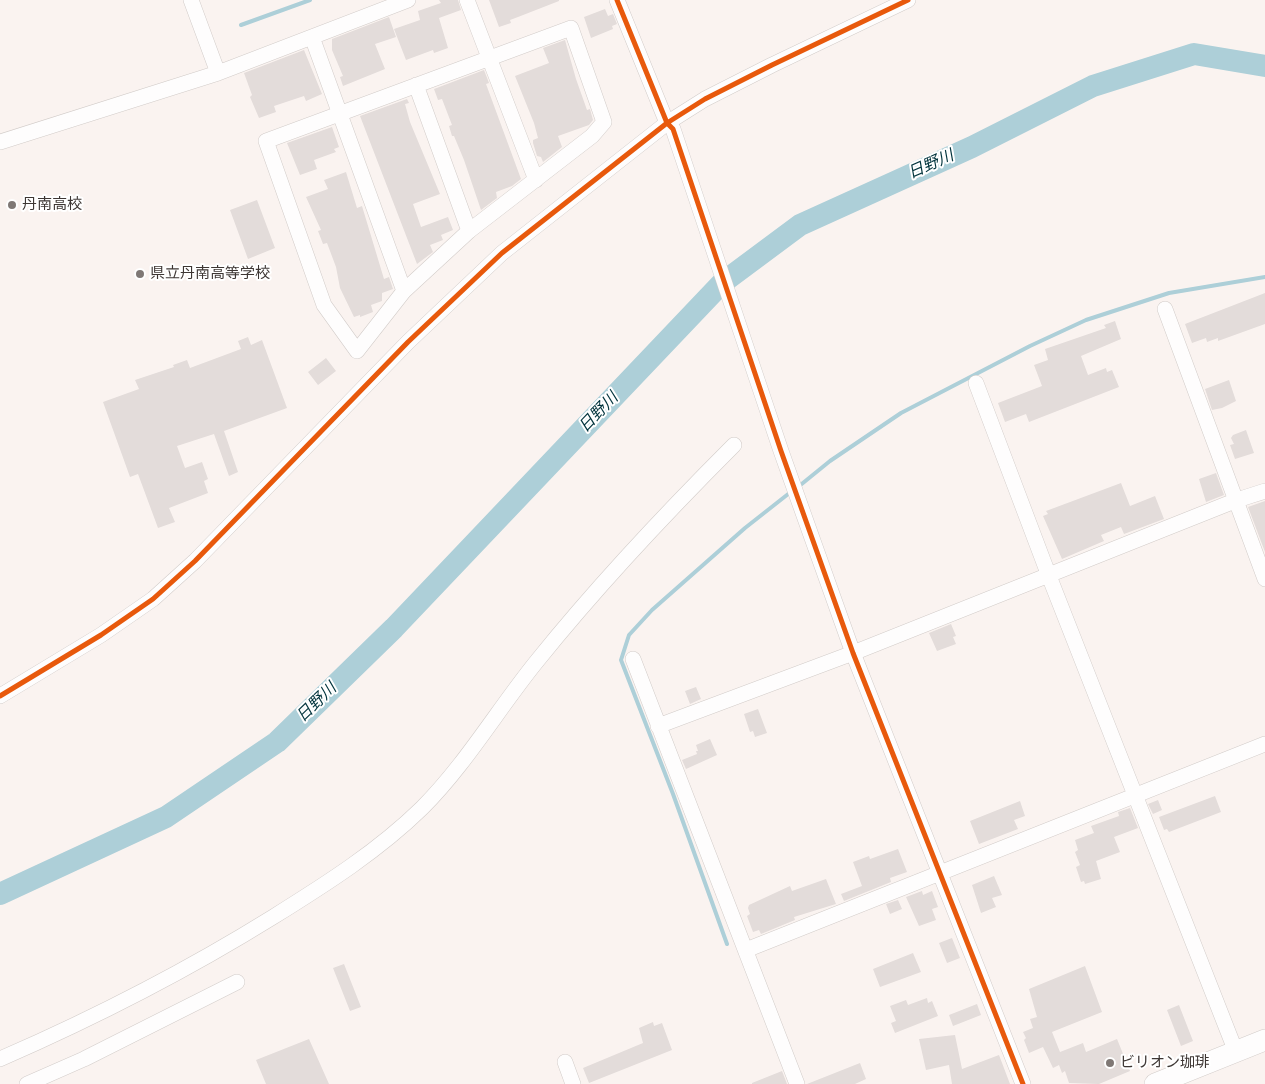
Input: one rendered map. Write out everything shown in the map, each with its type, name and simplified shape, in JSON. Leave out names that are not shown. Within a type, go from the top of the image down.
[{"type":"highway","points":[[1155,1084],[1265,1040]]},
{"type":"street","points":[[191,0],[218,72]]},
{"type":"street","points":[[0,142],[218,72],[408,0]]},
{"type":"street","points":[[467,0],[536,180]]},
{"type":"street","points":[[617,0],[670,126],[781,451],[853,653],[1022,1084]]},
{"type":"street","points":[[0,696],[101,635],[153,599],[195,561],[408,342],[502,253],[705,99],[908,0]]},
{"type":"street","points":[[571,28],[604,122],[592,136],[469,232],[404,291],[357,351],[324,305],[266,141],[416,85],[571,28]]},
{"type":"street","points":[[312,37],[404,291]]},
{"type":"street","points":[[416,85],[469,232]]},
{"type":"street","points":[[1165,309],[1265,579]]},
{"type":"street","points":[[976,383],[1048,576],[1236,1052]]},
{"type":"street","points":[[0,1059],[94,1016],[228,945],[357,863],[395,833],[424,806],[454,772],[576,613],[644,535],[734,445]]},
{"type":"street","points":[[658,726],[853,653],[1237,500],[1265,491]]},
{"type":"street","points":[[633,659],[797,1084]]},
{"type":"street","points":[[746,950],[940,875],[1265,744]]},
{"type":"street","points":[[26,1084],[84,1059],[237,982]]},
{"type":"street","points":[[565,1062],[573,1084]]},
{"type":"building","points":[[439,0],[458,0],[461,10],[439,18],[448,48],[434,53],[433,50],[406,60],[394,29],[420,20],[418,11],[441,3]]},
{"type":"building","points":[[489,0],[559,1],[510,20],[511,23],[499,27]]},
{"type":"building","points":[[605,9],[608,16],[613,14],[617,24],[612,26],[613,29],[591,38],[584,17]]},
{"type":"building","points":[[389,17],[396,37],[375,44],[385,69],[343,86],[340,77],[343,76],[332,50],[332,39]]},
{"type":"building","points":[[565,40],[576,79],[587,110],[590,109],[593,120],[589,125],[558,136],[562,147],[543,162],[541,157],[537,156],[533,143],[533,140],[538,138],[534,123],[515,76],[549,63],[543,48]]},
{"type":"building","points":[[304,50],[322,94],[306,101],[304,96],[274,106],[276,112],[259,118],[250,97],[252,95],[244,73]]},
{"type":"building","points":[[484,70],[489,83],[486,84],[521,179],[512,186],[496,192],[497,198],[481,210],[464,160],[454,136],[452,136],[449,126],[452,125],[442,99],[438,100],[434,89]]},
{"type":"building","points":[[407,99],[409,103],[405,104],[410,122],[440,194],[413,204],[421,227],[448,217],[453,230],[441,235],[443,240],[430,245],[433,252],[417,264],[360,116]]},
{"type":"building","points":[[332,127],[339,147],[334,149],[336,152],[314,160],[317,169],[300,175],[287,143]]},
{"type":"building","points":[[346,172],[357,208],[362,206],[384,279],[389,277],[393,289],[382,293],[382,301],[371,305],[373,312],[360,317],[360,315],[354,317],[340,288],[336,267],[327,243],[323,244],[318,231],[321,230],[306,197],[328,189],[324,180]]},
{"type":"building","points":[[257,200],[275,248],[248,259],[230,210]]},
{"type":"building","points":[[1265,293],[1265,324],[1218,341],[1218,338],[1207,342],[1206,338],[1192,343],[1185,324]]},
{"type":"building","points":[[1115,321],[1121,339],[1081,356],[1088,375],[1106,368],[1107,372],[1112,370],[1119,387],[1029,422],[1026,414],[1005,422],[998,403],[1042,386],[1034,365],[1048,360],[1045,349],[1106,328],[1104,325]]},
{"type":"building","points":[[248,337],[251,345],[262,340],[287,408],[224,431],[238,472],[229,476],[214,434],[177,446],[185,468],[202,462],[208,479],[204,481],[208,493],[169,508],[175,522],[158,528],[138,474],[130,477],[103,402],[139,389],[135,380],[174,367],[173,365],[187,360],[190,368],[241,349],[238,341]]},
{"type":"building","points":[[326,358],[336,371],[318,385],[308,372]]},
{"type":"building","points":[[1229,380],[1236,401],[1222,408],[1212,410],[1205,389]]},
{"type":"building","points":[[1246,430],[1254,453],[1235,459],[1230,445],[1234,444],[1231,438],[1233,435]]},
{"type":"building","points":[[1216,473],[1224,495],[1206,502],[1199,479]]},
{"type":"building","points":[[1121,483],[1130,506],[1155,496],[1164,519],[1124,534],[1121,527],[1101,535],[1104,541],[1062,559],[1043,516],[1048,514],[1046,511]]},
{"type":"building","points":[[1265,501],[1265,552],[1248,507]]},
{"type":"building","points":[[951,624],[956,636],[953,637],[956,644],[937,651],[929,633]]},
{"type":"building","points":[[696,687],[701,699],[690,704],[685,691]]},
{"type":"building","points":[[758,709],[767,733],[755,737],[753,731],[750,732],[744,714]]},
{"type":"building","points":[[710,739],[717,755],[686,769],[682,760],[697,754],[696,745]]},
{"type":"building","points":[[1215,796],[1221,812],[1169,832],[1167,829],[1164,830],[1159,817]]},
{"type":"building","points":[[1158,800],[1162,810],[1153,814],[1148,804]]},
{"type":"building","points":[[1020,801],[1025,816],[1014,820],[1018,829],[979,844],[970,821]]},
{"type":"building","points":[[1130,808],[1138,828],[1114,837],[1120,852],[1096,861],[1101,879],[1085,884],[1084,881],[1081,882],[1076,867],[1080,865],[1075,852],[1078,850],[1075,840],[1094,833],[1091,826],[1119,816],[1118,812]]},
{"type":"building","points":[[898,849],[907,872],[890,878],[891,882],[844,901],[841,894],[862,886],[853,862],[869,856],[870,859]]},
{"type":"building","points":[[994,876],[1002,895],[992,898],[996,907],[981,913],[972,885]]},
{"type":"building","points":[[826,879],[836,904],[794,917],[795,920],[761,934],[759,930],[753,932],[747,916],[750,914],[749,905],[790,886],[792,891]]},
{"type":"building","points":[[922,891],[923,895],[932,891],[938,907],[932,909],[936,920],[919,926],[906,897]]},
{"type":"building","points":[[898,900],[902,909],[890,914],[886,904]]},
{"type":"building","points":[[952,938],[960,958],[947,963],[939,943]]},
{"type":"building","points":[[913,953],[921,972],[880,987],[873,969]]},
{"type":"building","points":[[344,964],[361,1007],[350,1011],[333,968]]},
{"type":"building","points":[[1085,966],[1102,1012],[1052,1032],[1060,1052],[1083,1043],[1086,1052],[1117,1039],[1130,1071],[1099,1084],[1069,1083],[1065,1071],[1062,1073],[1059,1065],[1053,1068],[1043,1047],[1029,1053],[1023,1032],[1033,1028],[1030,1019],[1037,1017],[1029,989]]},
{"type":"building","points":[[927,998],[928,1003],[932,1001],[938,1016],[895,1033],[891,1023],[896,1021],[890,1006],[906,1000],[908,1005]]},
{"type":"building","points":[[977,1004],[981,1015],[953,1026],[949,1015]]},
{"type":"building","points":[[1179,1005],[1193,1041],[1181,1046],[1167,1010]]},
{"type":"building","points":[[653,1022],[654,1026],[662,1023],[672,1050],[589,1083],[583,1068],[643,1043],[639,1028]]},
{"type":"building","points":[[955,1035],[962,1069],[999,1055],[1010,1084],[952,1084],[949,1065],[926,1070],[919,1039]]},
{"type":"building","points":[[309,1039],[329,1084],[266,1084],[256,1060]]},
{"type":"building","points":[[860,1063],[866,1079],[855,1084],[807,1084]]},
{"type":"building","points":[[782,1071],[787,1084],[752,1084],[752,1083]]},
{"type":"waterway","points":[[241,25],[310,0]]},
{"type":"waterway","name":"日野川","points":[[0,894],[166,817],[277,742],[394,628],[722,283],[800,225],[972,147],[1093,86],[1194,54],[1265,66]]},
{"type":"waterway","points":[[798,487],[830,461],[901,413],[1030,346],[1086,320],[1169,293],[1265,277]]},
{"type":"waterway","points":[[727,944],[673,794],[621,660],[629,635],[652,610],[745,528],[792,491]]},
{"type":"cycle path","points":[[617,0],[667,123],[673,129],[781,451],[853,653],[1023,1084]]},
{"type":"cycle path","points":[[0,696],[101,635],[153,599],[195,561],[408,342],[502,253],[667,123],[705,99],[908,0]]},
{"type":"place","name":"丹南高校","points":[[12,205]]},
{"type":"place","name":"県立丹南高等学校","points":[[140,274]]},
{"type":"place","name":"ビリオン珈琲","points":[[1110,1063]]}]
